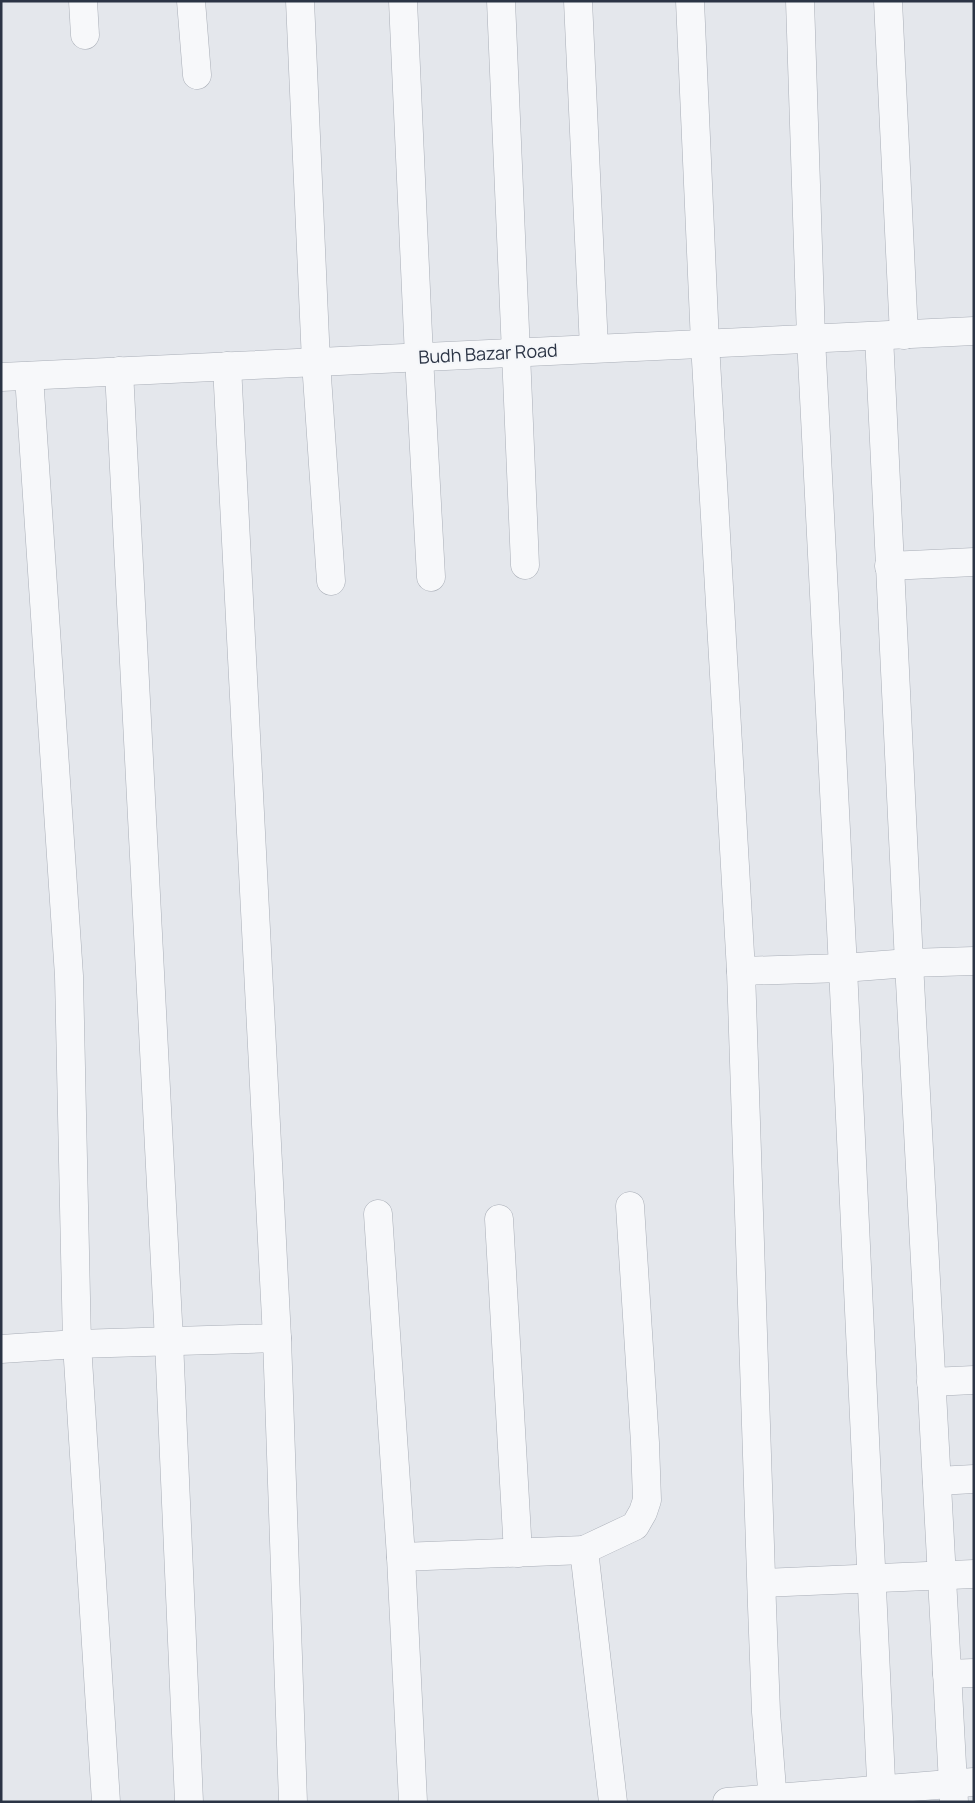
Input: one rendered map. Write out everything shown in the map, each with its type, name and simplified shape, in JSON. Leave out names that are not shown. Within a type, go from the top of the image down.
[{"type":"street","points":[[83,1],[85,35]]},
{"type":"street","points":[[191,1],[197,74]]},
{"type":"street","points":[[300,1],[316,362],[331,581]]},
{"type":"street","points":[[403,1],[431,577]]},
{"type":"street","points":[[501,1],[525,565]]},
{"type":"street","points":[[578,1],[594,348]]},
{"type":"street","points":[[690,1],[705,343],[741,971],[766,1712],[773,1800]]},
{"type":"street","points":[[800,1],[811,338],[843,968],[881,1796]]},
{"type":"street","points":[[728,1802],[881,1796],[960,1789],[947,1674],[889,566],[891,336],[888,1]]},
{"type":"street","name":"Budh Bazar Road","points":[[1,377],[974,331]]},
{"type":"street","points":[[227,366],[277,1338],[293,1802]]},
{"type":"street","points":[[119,371],[169,1341],[188,1802]]},
{"type":"street","points":[[29,376],[69,976],[77,1344],[106,1802]]},
{"type":"street","points":[[889,566],[974,562]]},
{"type":"street","points":[[741,971],[974,961]]},
{"type":"street","points":[[401,1557],[584,1550],[635,1526],[647,1500],[630,1206]]},
{"type":"street","points":[[378,1214],[401,1557],[412,1802]]},
{"type":"street","points":[[499,1219],[518,1553]]},
{"type":"street","points":[[1,1349],[77,1344],[277,1338]]},
{"type":"street","points":[[931,1382],[974,1380]]},
{"type":"street","points":[[937,1481],[974,1480]]},
{"type":"street","points":[[584,1550],[613,1802]]},
{"type":"street","points":[[762,1583],[974,1574]]},
{"type":"street","points":[[947,1674],[974,1673]]}]
